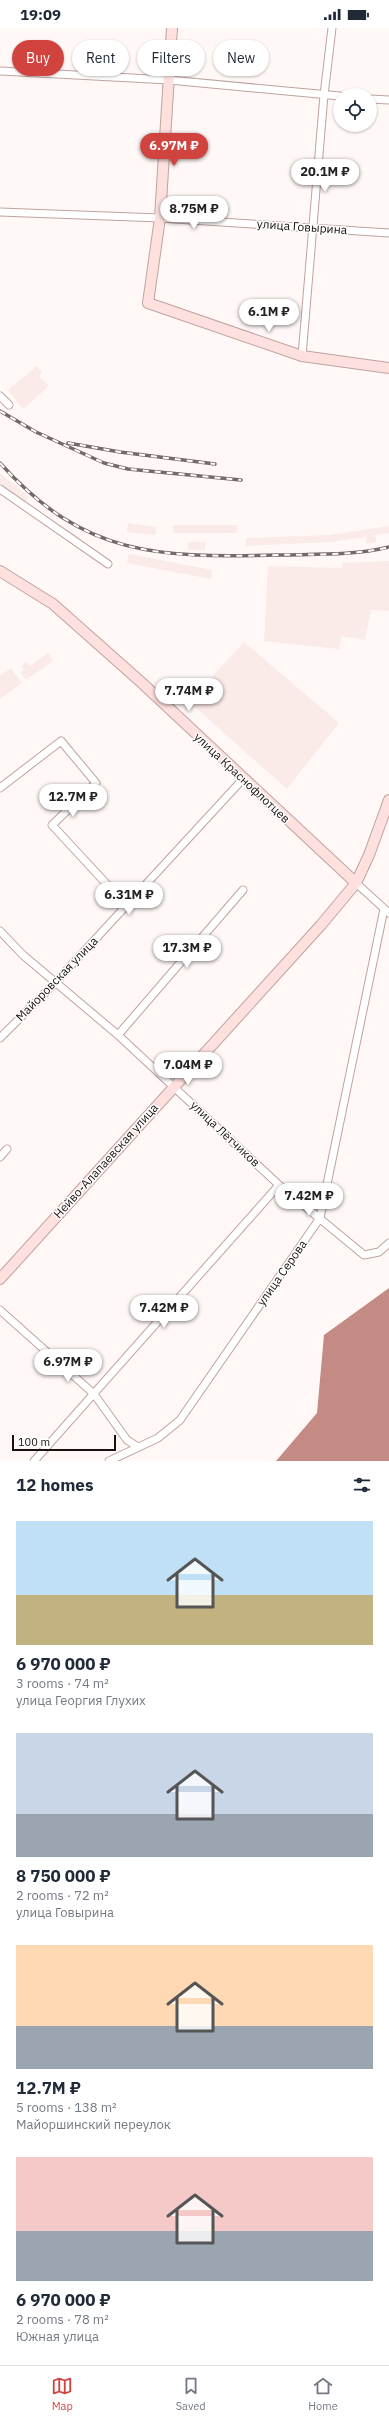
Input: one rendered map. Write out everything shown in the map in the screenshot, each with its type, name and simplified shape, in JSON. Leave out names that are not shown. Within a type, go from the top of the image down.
[{"type":"street","points":[[172,28],[160,218],[148,303],[302,356],[389,368]]},
{"type":"street","points":[[302,356],[324,95],[332,28]]},
{"type":"street","points":[[0,71],[169,80],[333,96]]},
{"type":"street","points":[[377,99],[389,100]]},
{"type":"street","name":"улица Говырина","points":[[0,212],[160,218],[389,233]]},
{"type":"street","points":[[0,396],[9,405]]},
{"type":"street","points":[[0,489],[108,564]]},
{"type":"street","name":"улица Краснофлотцев","points":[[0,571],[53,604],[142,683],[243,779],[387,911]]},
{"type":"street","points":[[0,788],[62,740],[96,783],[52,825],[126,905]]},
{"type":"street","name":"Майоровская улица","points":[[0,1038],[54,984],[243,779]]},
{"type":"street","points":[[356,882],[369,855],[389,800]]},
{"type":"street","name":"Нейво-Алапаевская улица","points":[[0,1279],[321,925],[356,882]]},
{"type":"street","points":[[118,1035],[242,890]]},
{"type":"street","name":"улица Серова","points":[[109,1461],[158,1438],[180,1420],[320,1218],[387,911]]},
{"type":"street","name":"улица Лётчиков","points":[[0,931],[54,984],[118,1035],[279,1185],[364,1255],[379,1252],[389,1243]]},
{"type":"street","points":[[0,1156],[6,1149]]},
{"type":"street","points":[[34,1461],[279,1185]]},
{"type":"street","points":[[0,1310],[94,1394],[127,1440],[138,1447]]},
{"type":"shaded area","points":[[37,366],[42,372],[39,376],[49,386],[23,409],[8,390]]},
{"type":"shaded area","points":[[0,473],[29,497],[24,504],[0,484]]},
{"type":"shaded area","points":[[128,523],[156,527],[155,535],[127,532]]},
{"type":"shaded area","points":[[173,525],[237,525],[237,533],[173,533]]},
{"type":"shaded area","points":[[389,526],[389,533],[375,535],[376,542],[367,544],[366,537],[330,542],[246,546],[246,538],[330,535]]},
{"type":"shaded area","points":[[188,542],[205,542],[205,550],[188,550]]},
{"type":"shaded area","points":[[129,554],[212,570],[211,579],[127,563]]},
{"type":"shaded area","points":[[389,561],[389,611],[371,610],[365,640],[342,636],[339,649],[264,641],[268,566],[342,568],[342,563]]},
{"type":"shaded area","points":[[244,642],[339,723],[287,789],[189,702]]},
{"type":"shaded area","points":[[48,653],[53,661],[26,680],[20,672],[24,670],[21,666],[27,662],[30,666]]},
{"type":"shaded area","points":[[11,668],[22,683],[0,699],[0,676]]},
{"type":"shaded area","points":[[389,1288],[389,1461],[276,1461],[317,1413],[324,1335]]},
{"type":"railway","points":[[0,411],[36,432],[104,463],[128,469],[241,480]]},
{"type":"railway","points":[[68,443],[120,452],[215,464]]},
{"type":"railway","points":[[0,463],[31,494],[62,517],[94,534],[126,545],[160,552],[236,556],[348,553],[389,547]]}]
